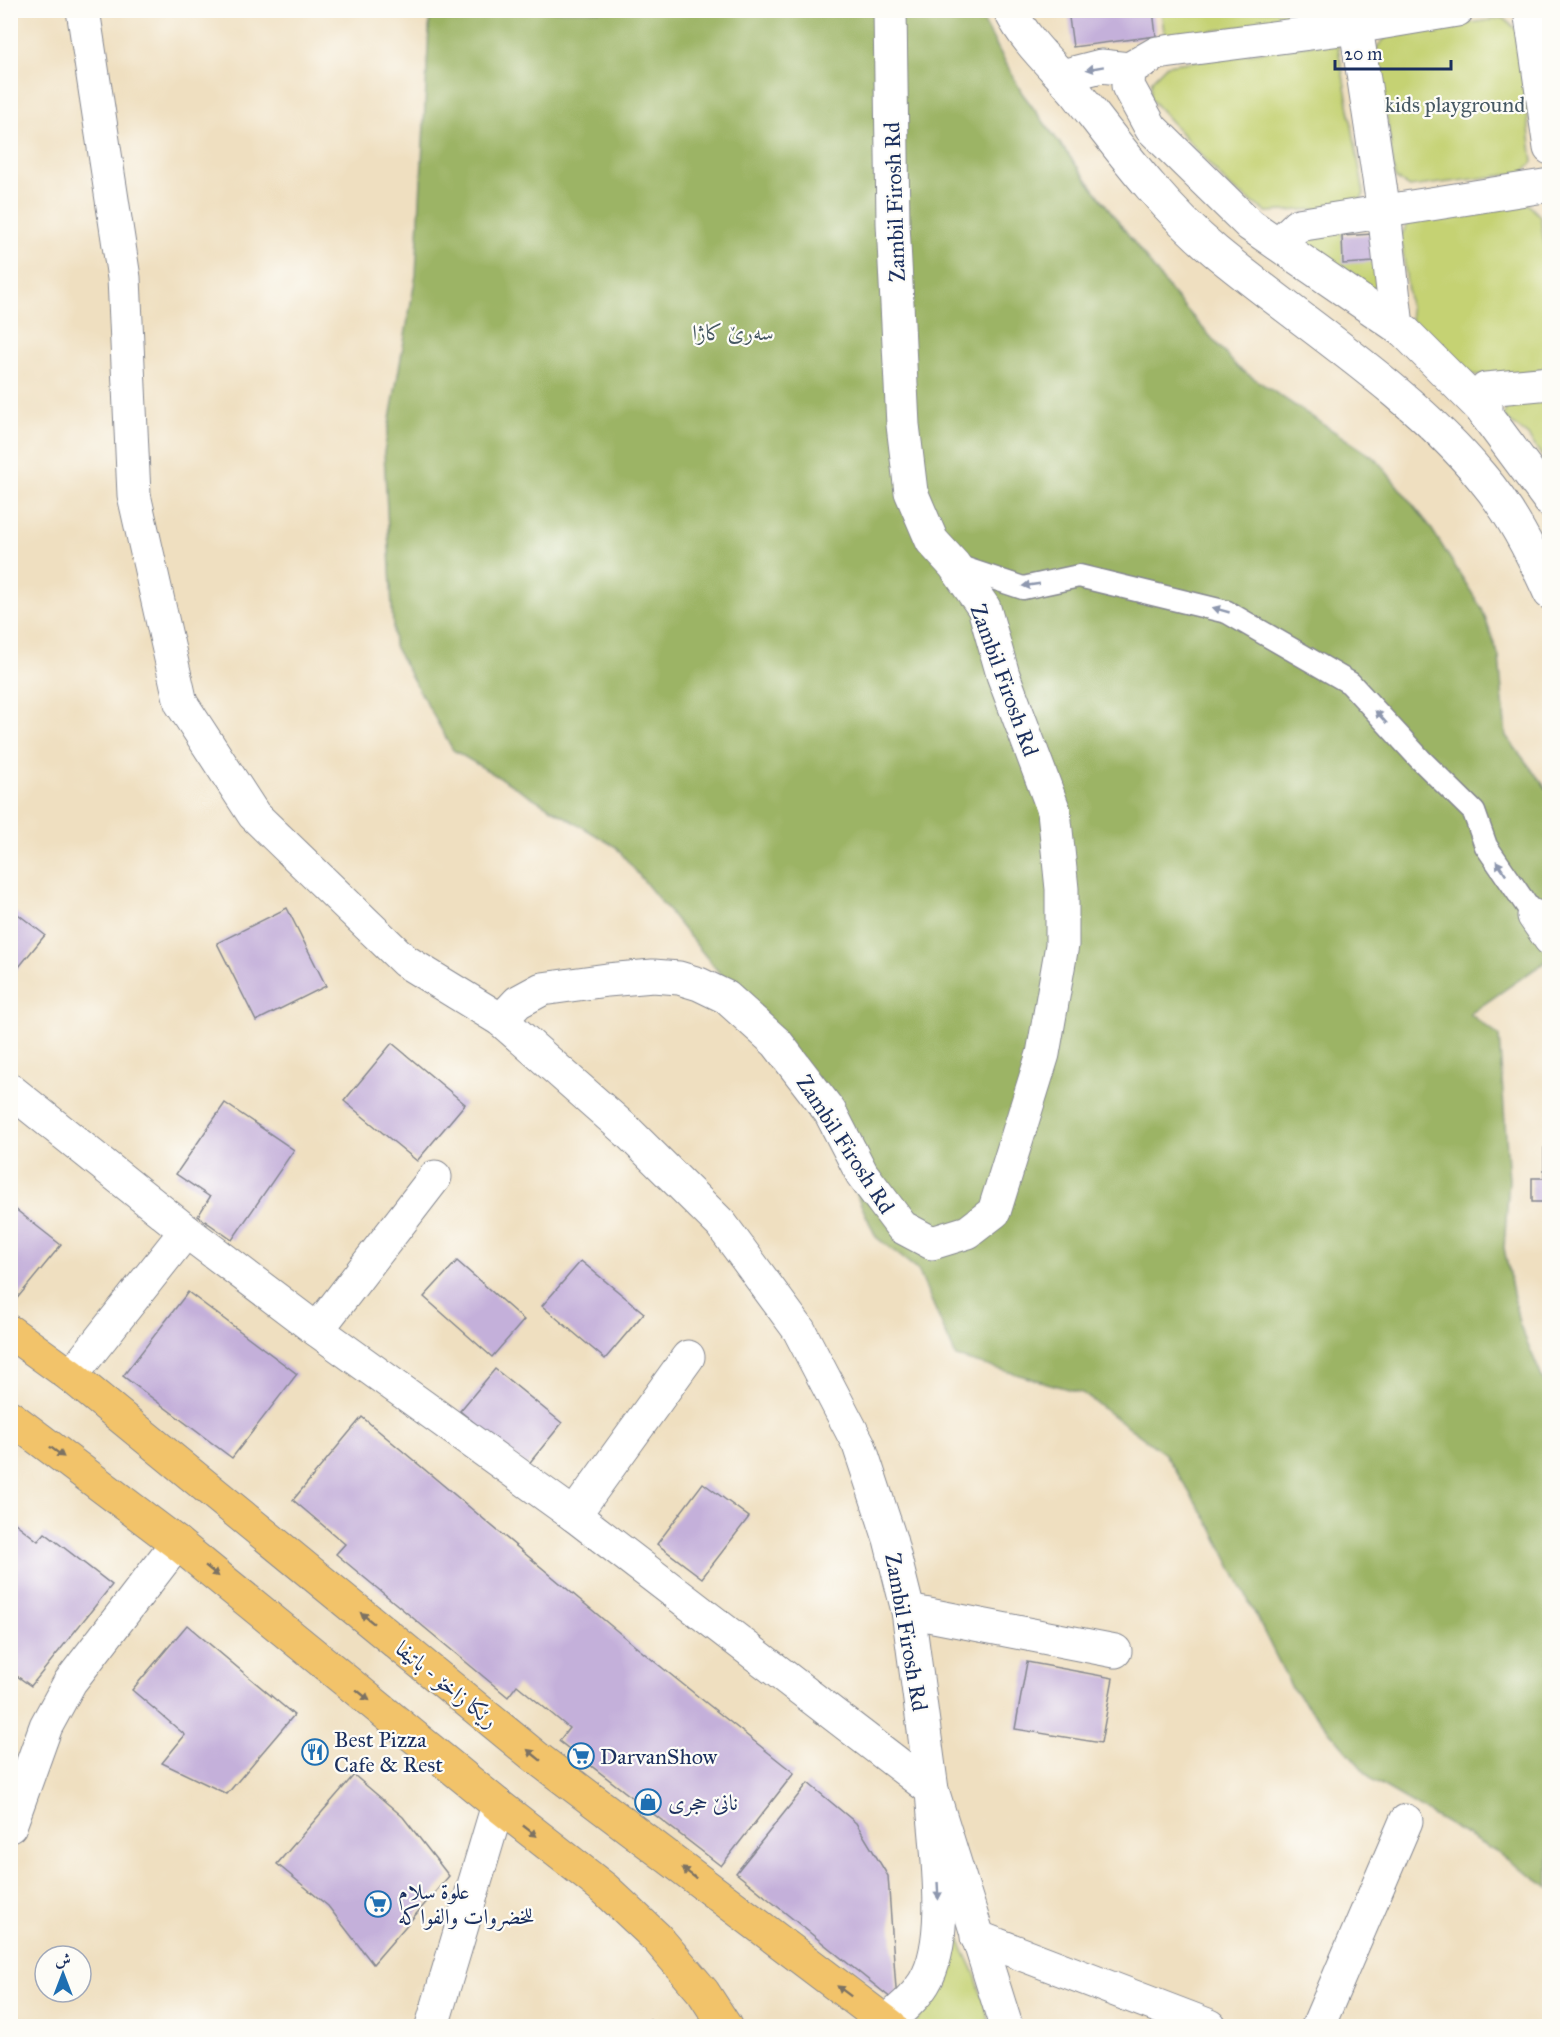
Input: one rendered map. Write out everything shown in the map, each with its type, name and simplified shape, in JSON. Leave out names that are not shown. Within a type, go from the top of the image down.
[{"type":"highway","name":"رێکا زاخۆ - باتیفا","points":[[10,1332],[71,1376],[537,1758],[888,2024]]},
{"type":"highway","points":[[10,1417],[177,1543],[498,1805],[605,1889],[657,1938],[703,1992],[725,2026]]},
{"type":"street","points":[[84,10],[124,278],[134,495],[181,704],[254,815],[405,961],[501,1020]]},
{"type":"street","name":"Zambil Firosh Rd","points":[[890,10],[892,223],[910,492],[932,542],[954,565],[984,608],[1003,675],[1053,811],[1062,889],[1062,945],[1043,1054],[994,1212],[968,1232],[932,1243],[902,1227],[862,1174],[830,1112],[777,1043],[726,997],[699,984],[679,978],[653,976],[542,990],[518,1002],[501,1020],[628,1132],[721,1224],[799,1329],[859,1445],[890,1539],[908,1611],[932,1790],[1006,2026]]},
{"type":"street","points":[[1011,10],[1019,28],[1062,76],[1154,190],[1214,250],[1425,417],[1482,477],[1527,542],[1550,593]]},
{"type":"street","points":[[1062,76],[1101,66],[1129,69],[1157,53],[1367,20],[1457,10]]},
{"type":"street","points":[[1530,10],[1550,148]]},
{"type":"street","points":[[1367,20],[1384,212],[1397,326]]},
{"type":"street","points":[[1129,69],[1128,86],[1151,128],[1251,225],[1397,326],[1486,416],[1550,501]]},
{"type":"street","points":[[1278,244],[1298,225],[1550,185]]},
{"type":"street","points":[[1486,416],[1486,389],[1550,383]]},
{"type":"street","points":[[10,1090],[186,1231],[574,1515],[932,1790],[940,1927],[936,1956],[925,1982],[888,2024]]},
{"type":"street","points":[[317,1329],[435,1177]]},
{"type":"street","points":[[71,1376],[186,1231]]},
{"type":"street","points":[[574,1515],[688,1357]]},
{"type":"street","points":[[10,1826],[19,1771],[70,1682],[177,1543]]},
{"type":"street","points":[[908,1611],[1115,1651]]},
{"type":"street","points":[[432,2026],[498,1805]]},
{"type":"street","points":[[1318,2026],[1406,1821]]},
{"type":"street","points":[[977,1937],[1210,2026]]},
{"type":"lane","points":[[954,565],[1023,588],[1079,576],[1227,612],[1350,683],[1420,759],[1474,812],[1486,846],[1542,927]]},
{"type":"green space","points":[[1161,10],[1349,11],[1165,38]]},
{"type":"green space","name":"سەرێ کاژا","points":[[430,11],[978,11],[1022,93],[1172,293],[1238,368],[1376,459],[1429,525],[1482,609],[1499,657],[1506,736],[1549,792],[1549,959],[1470,1014],[1499,1036],[1509,1180],[1504,1248],[1519,1323],[1549,1394],[1549,1888],[1496,1852],[1373,1781],[1292,1688],[1211,1526],[1165,1454],[1082,1393],[956,1357],[918,1270],[876,1237],[851,1183],[777,1043],[616,847],[453,750],[394,646],[384,452],[416,275]]},
{"type":"green space","name":"kids playground","points":[[1503,18],[1517,30],[1533,162],[1523,173],[1409,187],[1395,178],[1377,47],[1387,36]]},
{"type":"green space","points":[[1337,41],[1364,194],[1355,207],[1266,212],[1228,185],[1150,98],[1152,80],[1167,65]]},
{"type":"green space","points":[[1528,204],[1540,216],[1549,274],[1549,370],[1497,376],[1463,374],[1412,324],[1401,236],[1409,221]]},
{"type":"green space","points":[[1343,229],[1342,236],[1374,262],[1383,299],[1306,248],[1310,239]]},
{"type":"green space","points":[[1549,397],[1549,466],[1528,436],[1504,417],[1506,404]]},
{"type":"green space","points":[[954,1929],[975,1974],[991,2026],[916,2026],[914,2025],[949,1970]]},
{"type":"building","points":[[1068,10],[1153,10],[1156,36],[1073,47]]},
{"type":"building","points":[[1372,234],[1374,262],[1343,264],[1342,236]]},
{"type":"building","points":[[10,908],[45,935],[10,978]]},
{"type":"building","points":[[287,908],[326,986],[256,1021],[217,943]]},
{"type":"building","points":[[392,1043],[465,1104],[417,1161],[344,1101]]},
{"type":"building","points":[[225,1103],[294,1150],[232,1240],[198,1216],[210,1197],[176,1174]]},
{"type":"building","points":[[1544,1148],[1550,1148],[1550,1202],[1532,1202],[1532,1178],[1544,1178]]},
{"type":"building","points":[[10,1205],[61,1245],[10,1307]]},
{"type":"building","points":[[457,1261],[524,1320],[492,1357],[424,1297]]},
{"type":"building","points":[[581,1261],[644,1313],[605,1359],[542,1306]]},
{"type":"building","points":[[188,1292],[297,1374],[232,1458],[123,1376]]},
{"type":"building","points":[[495,1369],[562,1423],[527,1466],[460,1411]]},
{"type":"building","points":[[362,1417],[635,1646],[794,1773],[721,1866],[559,1741],[569,1728],[517,1685],[508,1697],[336,1554],[345,1544],[293,1500]]},
{"type":"building","points":[[703,1483],[749,1517],[702,1578],[657,1544]]},
{"type":"building","points":[[10,1519],[38,1541],[45,1533],[112,1585],[31,1686],[10,1671]]},
{"type":"building","points":[[187,1625],[294,1715],[227,1794],[162,1763],[185,1735],[132,1690]]},
{"type":"building","points":[[1027,1662],[1113,1678],[1101,1743],[1015,1729]]},
{"type":"building","points":[[354,1775],[403,1817],[449,1876],[373,1964],[328,1906],[277,1864]]},
{"type":"building","points":[[808,1783],[856,1823],[888,1876],[897,2003],[736,1873]]},
{"type":"building","points":[[650,2020],[653,2026],[636,2026]]},
{"type":"place","name":"Best Pizza Cafe & Rest","points":[[315,1752]]},
{"type":"place","name":"DarvanShow","points":[[581,1756]]},
{"type":"place","name":"نانێ حجری","points":[[648,1802]]},
{"type":"place","name":"علوة سلام للخضروات والفواكه","points":[[378,1904]]}]
